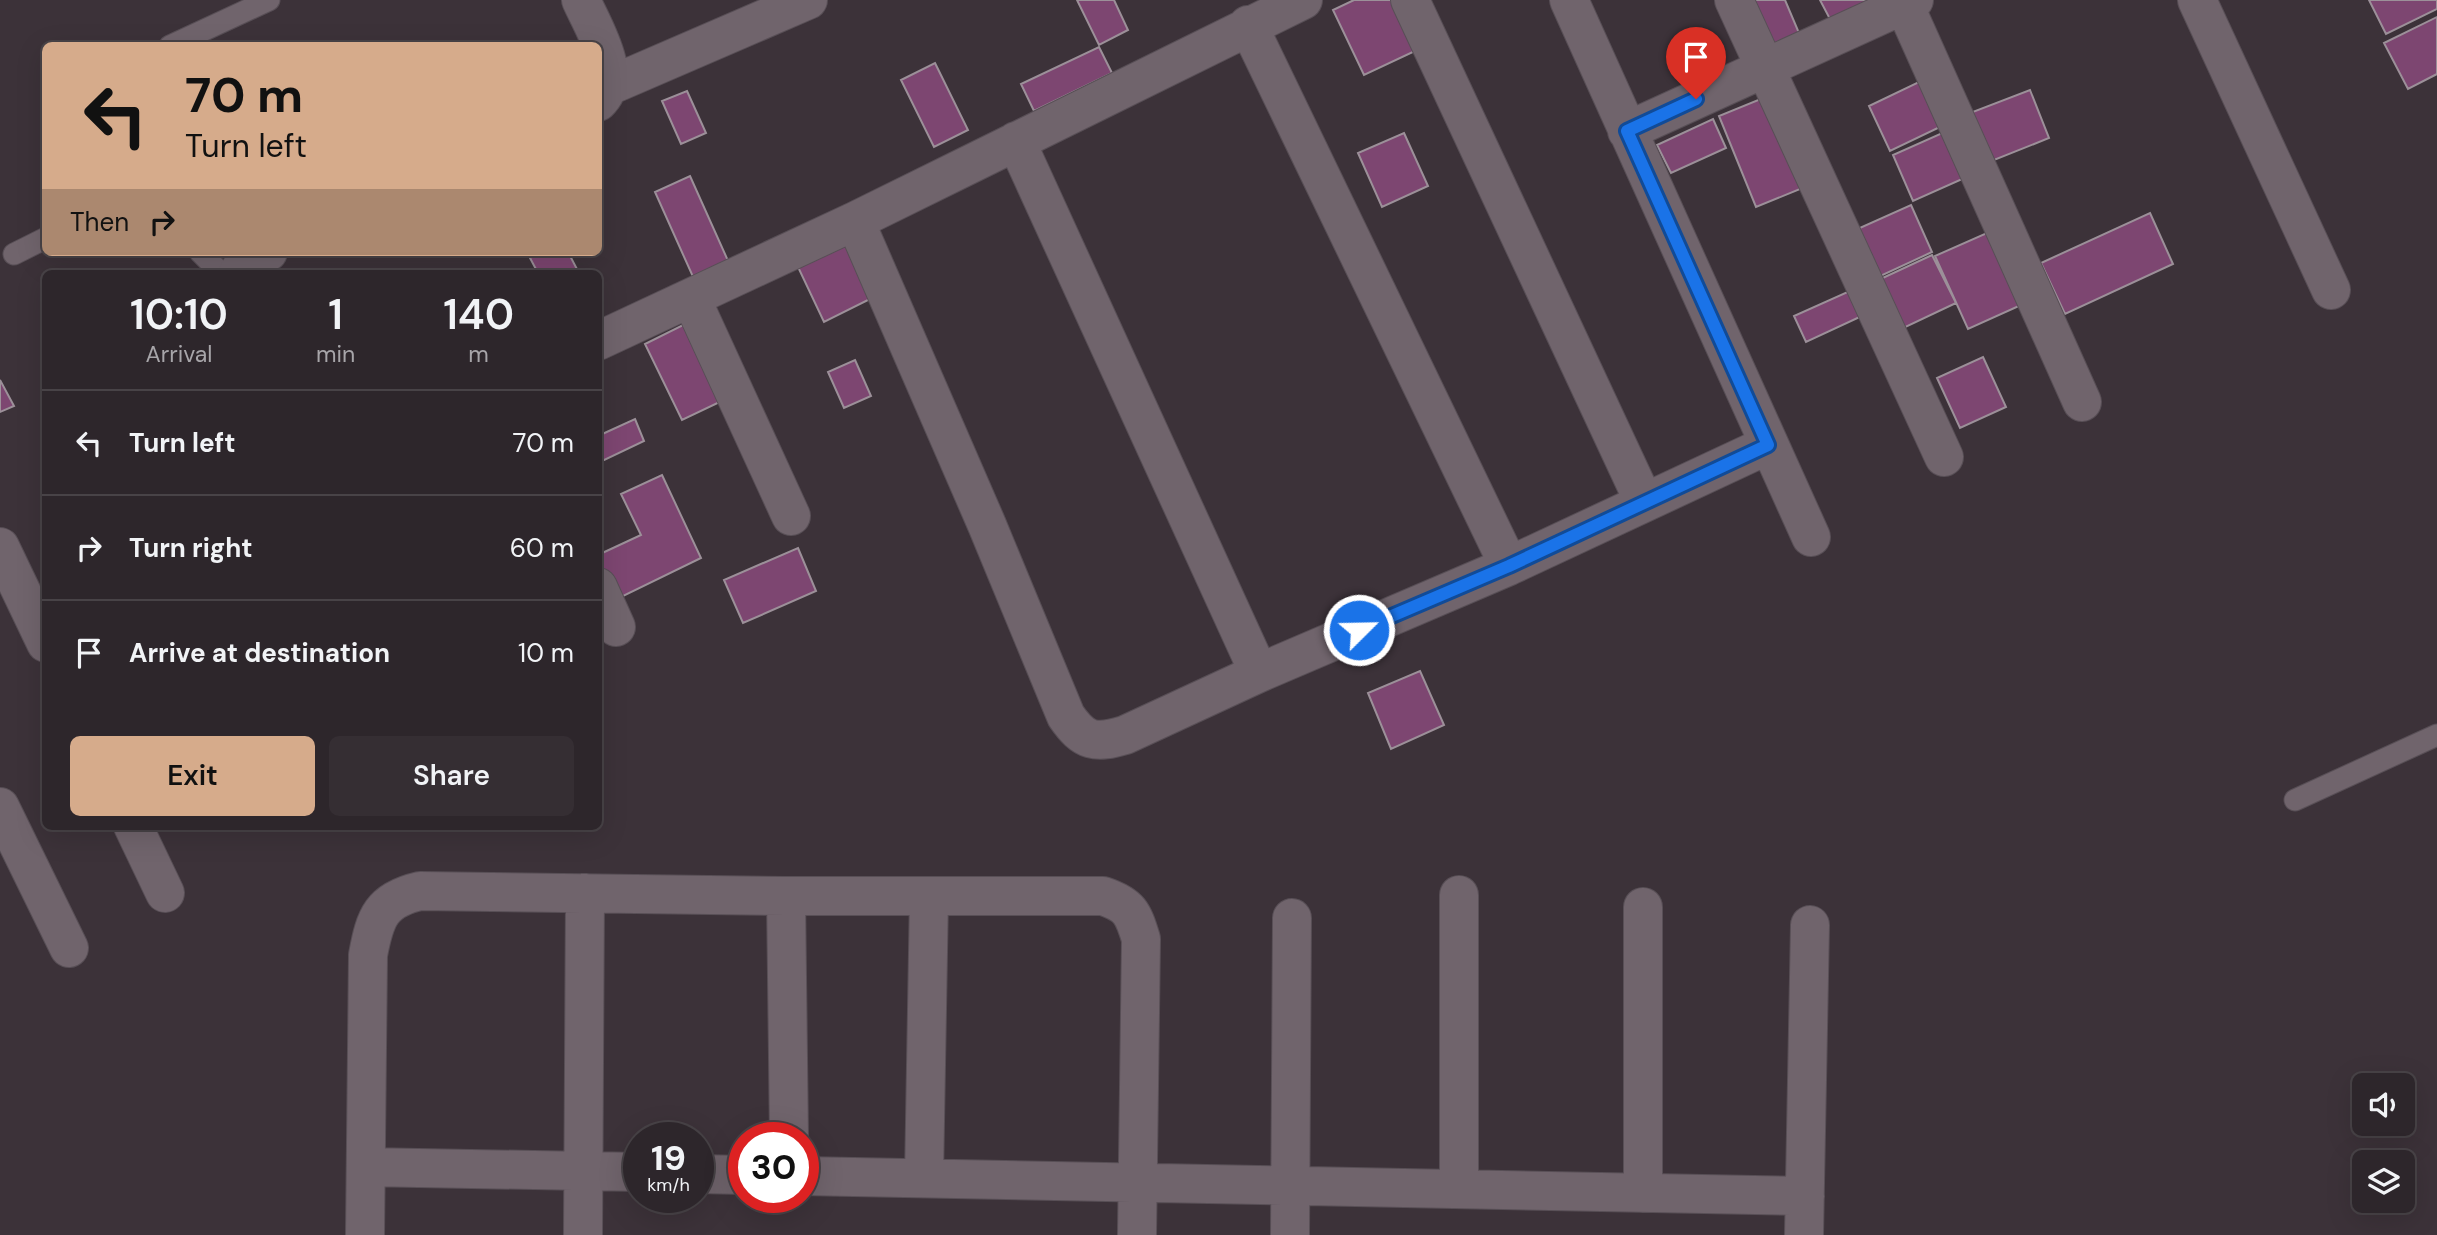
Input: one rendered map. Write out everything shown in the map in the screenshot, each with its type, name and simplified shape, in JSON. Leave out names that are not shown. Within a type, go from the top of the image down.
[{"type":"street","points":[[581,0],[598,42]]},
{"type":"street","points":[[604,94],[808,0]]},
{"type":"street","points":[[602,339],[855,221],[1303,0]]},
{"type":"street","points":[[1410,0],[1644,502]]},
{"type":"street","points":[[1569,0],[1811,537]]},
{"type":"street","points":[[1734,0],[1944,457]]},
{"type":"street","points":[[2197,0],[2331,290]]},
{"type":"street","points":[[1627,131],[1906,2],[2082,402]]},
{"type":"street","points":[[1248,25],[1509,566]]},
{"type":"street","points":[[602,53],[608,68],[604,94]]},
{"type":"street","points":[[1016,141],[1259,673]]},
{"type":"street","points":[[855,221],[982,513],[1066,716],[1079,734],[1103,742],[1125,735],[1259,673],[1509,566],[1768,445]]},
{"type":"street","points":[[240,270],[261,256]]},
{"type":"street","points":[[691,298],[791,516]]},
{"type":"street","points":[[0,547],[24,607],[42,636]]},
{"type":"street","points":[[602,596],[616,627]]},
{"type":"street","points":[[0,807],[69,948]]},
{"type":"street","points":[[135,830],[165,893]]},
{"type":"street","points":[[365,1235],[368,955],[373,930],[383,909],[400,895],[420,891],[786,896],[1103,896],[1122,902],[1133,915],[1141,939],[1137,1235]]},
{"type":"street","points":[[583,1235],[585,893]]},
{"type":"street","points":[[1458,895],[1459,1189]]},
{"type":"street","points":[[786,896],[789,1122]]},
{"type":"street","points":[[924,1178],[929,896]]},
{"type":"street","points":[[1643,906],[1643,1193]]},
{"type":"street","points":[[1290,1235],[1292,918]]},
{"type":"street","points":[[1804,1235],[1810,925]]},
{"type":"street","points":[[366,1167],[623,1172]]},
{"type":"street","points":[[819,1176],[1805,1196]]},
{"type":"lane","points":[[179,42],[269,0]]},
{"type":"lane","points":[[14,254],[42,240]]},
{"type":"lane","points":[[204,256],[218,270]]},
{"type":"lane","points":[[2295,800],[2437,735]]},
{"type":"building","points":[[1077,0],[1114,0],[1128,30],[1099,45]]},
{"type":"building","points":[[1354,0],[1391,0],[1415,51],[1364,75],[1333,10]]},
{"type":"building","points":[[1750,0],[1785,0],[1799,33],[1770,46]]},
{"type":"building","points":[[1820,0],[1873,0],[1831,21]]},
{"type":"building","points":[[2369,0],[2437,0],[2437,9],[2386,34]]},
{"type":"building","points":[[2437,17],[2437,74],[2408,89],[2384,43]]},
{"type":"building","points":[[1099,47],[1112,73],[1034,111],[1021,84]]},
{"type":"building","points":[[935,63],[968,130],[934,147],[901,80]]},
{"type":"building","points":[[1921,81],[1942,126],[1890,151],[1869,106]]},
{"type":"building","points":[[2030,90],[2049,138],[1989,162],[1970,113]]},
{"type":"building","points":[[687,91],[706,133],[681,144],[662,101]]},
{"type":"building","points":[[1768,96],[1805,187],[1756,207],[1719,116]]},
{"type":"building","points":[[1713,119],[1726,148],[1671,173],[1657,145]]},
{"type":"building","points":[[1949,130],[1969,176],[1913,201],[1893,155]]},
{"type":"building","points":[[1404,133],[1428,186],[1382,207],[1358,153]]},
{"type":"building","points":[[690,176],[729,263],[694,279],[655,192]]},
{"type":"building","points":[[1911,205],[1932,252],[1874,279],[1853,231]]},
{"type":"building","points":[[2150,213],[2173,264],[2065,314],[2041,263]]},
{"type":"building","points":[[1996,229],[2030,301],[1968,329],[1935,256]]},
{"type":"building","points":[[853,240],[880,294],[824,322],[798,267]]},
{"type":"building","points":[[1932,255],[1956,303],[1897,331],[1874,282]]},
{"type":"building","points":[[570,256],[577,270],[536,270],[530,258]]},
{"type":"building","points":[[1852,290],[1864,315],[1806,342],[1794,316]]},
{"type":"building","points":[[689,322],[726,399],[682,420],[645,344]]},
{"type":"building","points":[[1983,357],[2006,407],[1960,428],[1937,378]]},
{"type":"building","points":[[855,360],[871,396],[844,408],[828,372]]},
{"type":"building","points":[[0,380],[14,406],[0,412]]},
{"type":"building","points":[[635,419],[644,441],[602,461],[602,434]]},
{"type":"building","points":[[662,475],[701,558],[617,599],[602,569],[602,553],[641,535],[621,494]]},
{"type":"building","points":[[798,548],[816,591],[743,623],[724,580]]},
{"type":"building","points":[[1420,671],[1444,725],[1391,749],[1368,693]]},
{"type":"route","points":[[1359,630],[1509,566],[1768,445],[1627,131],[1696,99]]}]
